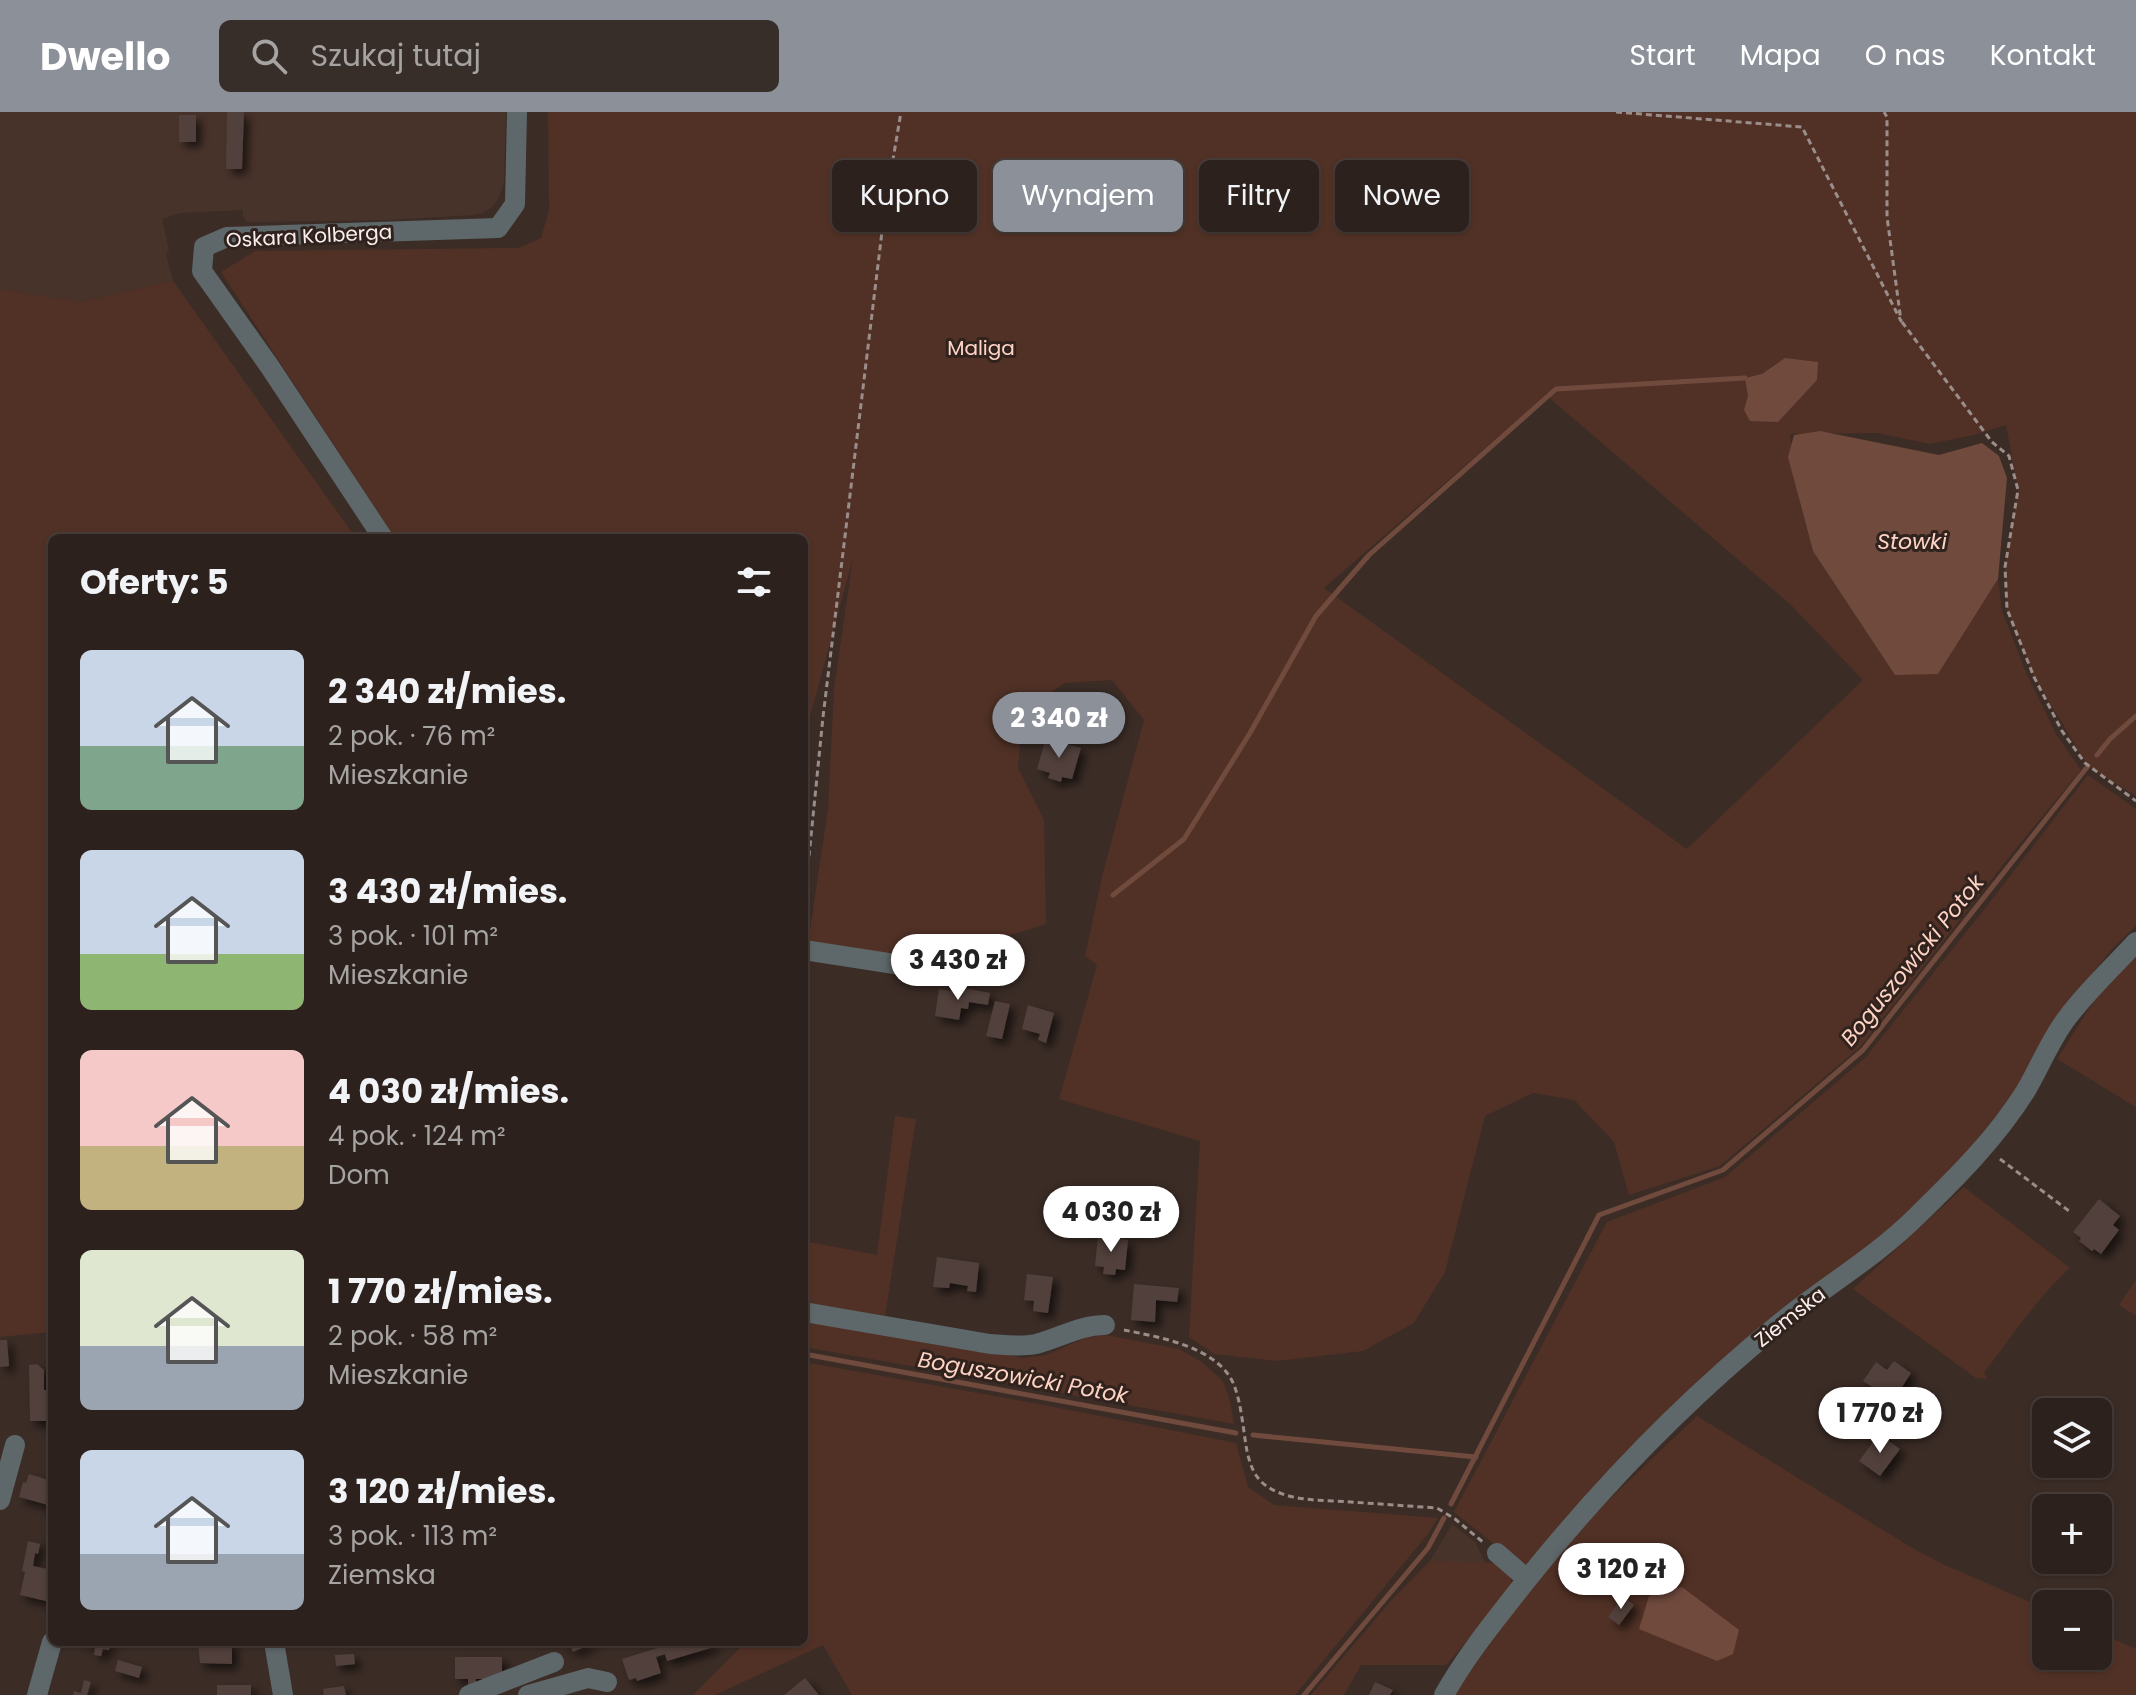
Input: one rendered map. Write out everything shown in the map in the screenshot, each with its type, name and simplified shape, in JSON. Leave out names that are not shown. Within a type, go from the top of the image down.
[{"type":"street","name":"Oskara Kolberga","points":[[380,534],[202,271],[204,247],[227,237],[498,228],[515,204],[517,112]]},
{"type":"street","name":"Ziemska","points":[[1444,1695],[1494,1622],[1592,1500],[1706,1387],[1782,1321],[1886,1245],[1984,1147],[2024,1094],[2066,1019],[2136,942]]},
{"type":"street","points":[[808,951],[940,971],[986,957]]},
{"type":"street","points":[[808,1313],[1012,1346],[1032,1345],[1078,1328],[1105,1325]]},
{"type":"street","points":[[0,1500],[15,1445]]},
{"type":"street","points":[[1497,1553],[1527,1579]]},
{"type":"street","points":[[37,1695],[51,1646]]},
{"type":"street","points":[[270,1646],[278,1667]]},
{"type":"street","points":[[275,1646],[283,1695]]},
{"type":"street","points":[[469,1695],[554,1662]]},
{"type":"street","points":[[528,1695],[588,1678],[607,1682]]},
{"type":"path","points":[[808,866],[823,717],[885,207],[901,112]]},
{"type":"path","points":[[1616,112],[1802,127],[1901,321],[1992,442],[2009,456],[2018,490],[2005,567],[2007,609],[2034,677],[2062,731],[2085,763],[2136,801]]},
{"type":"path","points":[[1884,112],[1887,117],[1887,217],[1901,321]]},
{"type":"path","points":[[1984,1147],[2069,1211]]},
{"type":"path","points":[[1105,1325],[1172,1340],[1208,1356],[1219,1365],[1233,1383],[1250,1465],[1269,1488],[1295,1498],[1437,1508],[1497,1553]]},
{"type":"shaded area","points":[[0,112],[506,112],[504,183],[493,207],[473,215],[247,222],[243,210],[180,213],[162,219],[173,281],[80,302],[0,289]]},
{"type":"shaded area","points":[[1452,1524],[1475,1542],[1486,1564],[1430,1561]]},
{"type":"green space","name":"Maliga","points":[[548,112],[2136,112],[2136,796],[2088,766],[2034,677],[2007,609],[2005,567],[2018,490],[2006,425],[1930,444],[1877,433],[1790,434],[1800,504],[1813,551],[1938,674],[1998,579],[2002,611],[2025,670],[2056,734],[2081,770],[1861,1046],[1720,1166],[1629,1195],[1614,1142],[1574,1100],[1533,1093],[1485,1116],[1445,1272],[1414,1323],[1363,1351],[1277,1361],[1214,1354],[1189,1337],[1200,1141],[1059,1099],[1097,965],[1085,956],[1103,873],[1144,720],[1112,680],[1065,683],[1023,711],[1018,768],[1044,820],[1046,924],[974,946],[977,954],[902,957],[808,943],[828,809],[834,688],[853,558],[808,724],[808,534],[392,534],[221,272],[255,251],[519,248],[541,238],[549,210]],"holes":[[[1546,395],[1791,605],[1863,680],[1687,849],[1324,588]]]},
{"type":"green space","points":[[173,281],[353,534],[48,534],[48,1332],[0,1337],[0,289],[80,302]]},
{"type":"green space","points":[[2088,775],[2136,809],[2136,926],[2113,948],[2068,1003],[2014,1094],[1960,1160],[1885,1235],[1753,1333],[1525,1569],[1454,1512],[1607,1222],[1725,1177],[1865,1058]]},
{"type":"green space","points":[[2136,940],[2136,1107],[2057,1059],[2129,946]]},
{"type":"green space","points":[[895,1116],[916,1119],[885,1316],[808,1304],[808,1242],[877,1255]]},
{"type":"green space","points":[[1964,1187],[2070,1268],[2014,1332],[1984,1373],[1987,1379],[1976,1378],[1853,1289]]},
{"type":"green space","points":[[2136,1280],[2136,1316],[2119,1305]]},
{"type":"green space","points":[[808,1319],[1023,1358],[1046,1355],[1085,1338],[1106,1335],[1179,1349],[1202,1362],[1223,1381],[1234,1424],[808,1348]]},
{"type":"green space","points":[[808,1363],[1236,1443],[1248,1487],[1274,1505],[1438,1518],[1295,1695],[852,1695],[823,1645],[715,1695],[693,1695],[742,1646],[808,1646]]},
{"type":"green space","points":[[1697,1416],[1914,1549],[2032,1603],[2032,1670],[2112,1670],[2112,1638],[2136,1649],[2136,1695],[1453,1695],[1577,1530]]},
{"type":"green space","points":[[1430,1561],[1495,1563],[1510,1571],[1512,1590],[1446,1665],[1361,1665],[1344,1695],[1311,1695],[1391,1601]]},
{"type":"water","points":[[1785,358],[1818,362],[1817,380],[1778,422],[1750,421],[1744,410],[1748,396],[1745,378],[1762,374]]},
{"type":"water","name":"Stowki","points":[[1820,431],[1939,455],[1982,443],[1999,456],[2007,478],[1998,579],[1938,674],[1895,675],[1813,551],[1788,457],[1794,435]]},
{"type":"water","points":[[1682,1587],[1739,1630],[1733,1654],[1717,1661],[1639,1629],[1649,1596]]},
{"type":"building","points":[[227,112],[244,112],[242,169],[226,169]]},
{"type":"building","points":[[179,115],[196,115],[196,142],[179,142]]},
{"type":"building","points":[[1046,738],[1081,748],[1072,779],[1062,777],[1061,782],[1048,778],[1050,773],[1037,769]]},
{"type":"building","points":[[964,988],[990,993],[988,1005],[969,1002],[968,1009],[961,1008],[959,1020],[935,1016],[939,989],[963,993]]},
{"type":"building","points":[[995,1001],[1010,1004],[1002,1039],[986,1036]]},
{"type":"building","points":[[1028,1005],[1054,1013],[1046,1043],[1038,1040],[1040,1034],[1022,1029]]},
{"type":"building","points":[[2099,1199],[2120,1216],[2113,1225],[2119,1230],[2101,1254],[2079,1241],[2081,1238],[2073,1232]]},
{"type":"building","points":[[1098,1236],[1128,1240],[1125,1270],[1116,1269],[1115,1275],[1103,1274],[1104,1267],[1095,1266]]},
{"type":"building","points":[[937,1257],[979,1263],[976,1292],[967,1291],[968,1286],[950,1283],[949,1288],[933,1287]]},
{"type":"building","points":[[1027,1274],[1053,1277],[1048,1313],[1033,1311],[1034,1301],[1024,1300]]},
{"type":"building","points":[[1134,1284],[1179,1288],[1177,1302],[1156,1300],[1155,1322],[1131,1320]]},
{"type":"building","points":[[0,1340],[7,1340],[9,1366],[0,1367]]},
{"type":"building","points":[[1894,1361],[1911,1373],[1893,1401],[1863,1381],[1876,1362],[1887,1370]]},
{"type":"building","points":[[37,1364],[44,1370],[44,1390],[48,1390],[48,1421],[30,1421],[29,1365]]},
{"type":"building","points":[[1879,1434],[1900,1449],[1880,1476],[1859,1461]]},
{"type":"building","points":[[29,1474],[48,1480],[48,1505],[19,1497],[23,1482],[26,1483]]},
{"type":"building","points":[[28,1541],[40,1544],[33,1566],[48,1569],[46,1601],[20,1595],[25,1572],[22,1571]]},
{"type":"building","points":[[1623,1596],[1634,1605],[1619,1625],[1608,1617]]},
{"type":"building","points":[[91,1646],[110,1646],[109,1650],[103,1649],[101,1656],[94,1655],[95,1647]]},
{"type":"building","points":[[198,1646],[232,1646],[232,1664],[200,1663]]},
{"type":"building","points":[[570,1646],[586,1646],[573,1652]]},
{"type":"building","points":[[664,1646],[714,1647],[667,1661],[665,1654],[656,1657],[661,1673],[637,1681],[636,1678],[629,1680],[622,1659]]},
{"type":"building","points":[[354,1654],[355,1664],[336,1666],[335,1655]]},
{"type":"building","points":[[455,1657],[502,1657],[502,1679],[476,1679],[476,1685],[468,1685],[468,1679],[455,1679]]},
{"type":"building","points":[[118,1660],[142,1667],[139,1678],[115,1671]]},
{"type":"building","points":[[805,1678],[819,1695],[784,1695]]},
{"type":"building","points":[[84,1680],[91,1682],[87,1695],[73,1695],[74,1691],[81,1693]]},
{"type":"building","points":[[1375,1682],[1393,1690],[1390,1695],[1369,1695]]},
{"type":"building","points":[[217,1685],[251,1685],[251,1695],[217,1695]]},
{"type":"building","points":[[344,1686],[346,1695],[324,1695],[323,1689]]},
{"type":"waterway","points":[[1113,895],[1184,839],[1250,733],[1316,616],[1369,555],[1556,389],[1745,378]]},
{"type":"waterway","name":"Boguszowicki Potok","points":[[2097,755],[2136,716]]},
{"type":"waterway","name":"Boguszowicki Potok","points":[[1451,1504],[1599,1215],[1723,1170],[1863,1050],[2088,766]]},
{"type":"waterway","name":"Boguszowicki Potok","points":[[808,1355],[1236,1433]]},
{"type":"waterway","points":[[1253,1435],[1476,1457]]},
{"type":"waterway","points":[[1304,1695],[1428,1548],[1444,1518]]}]
